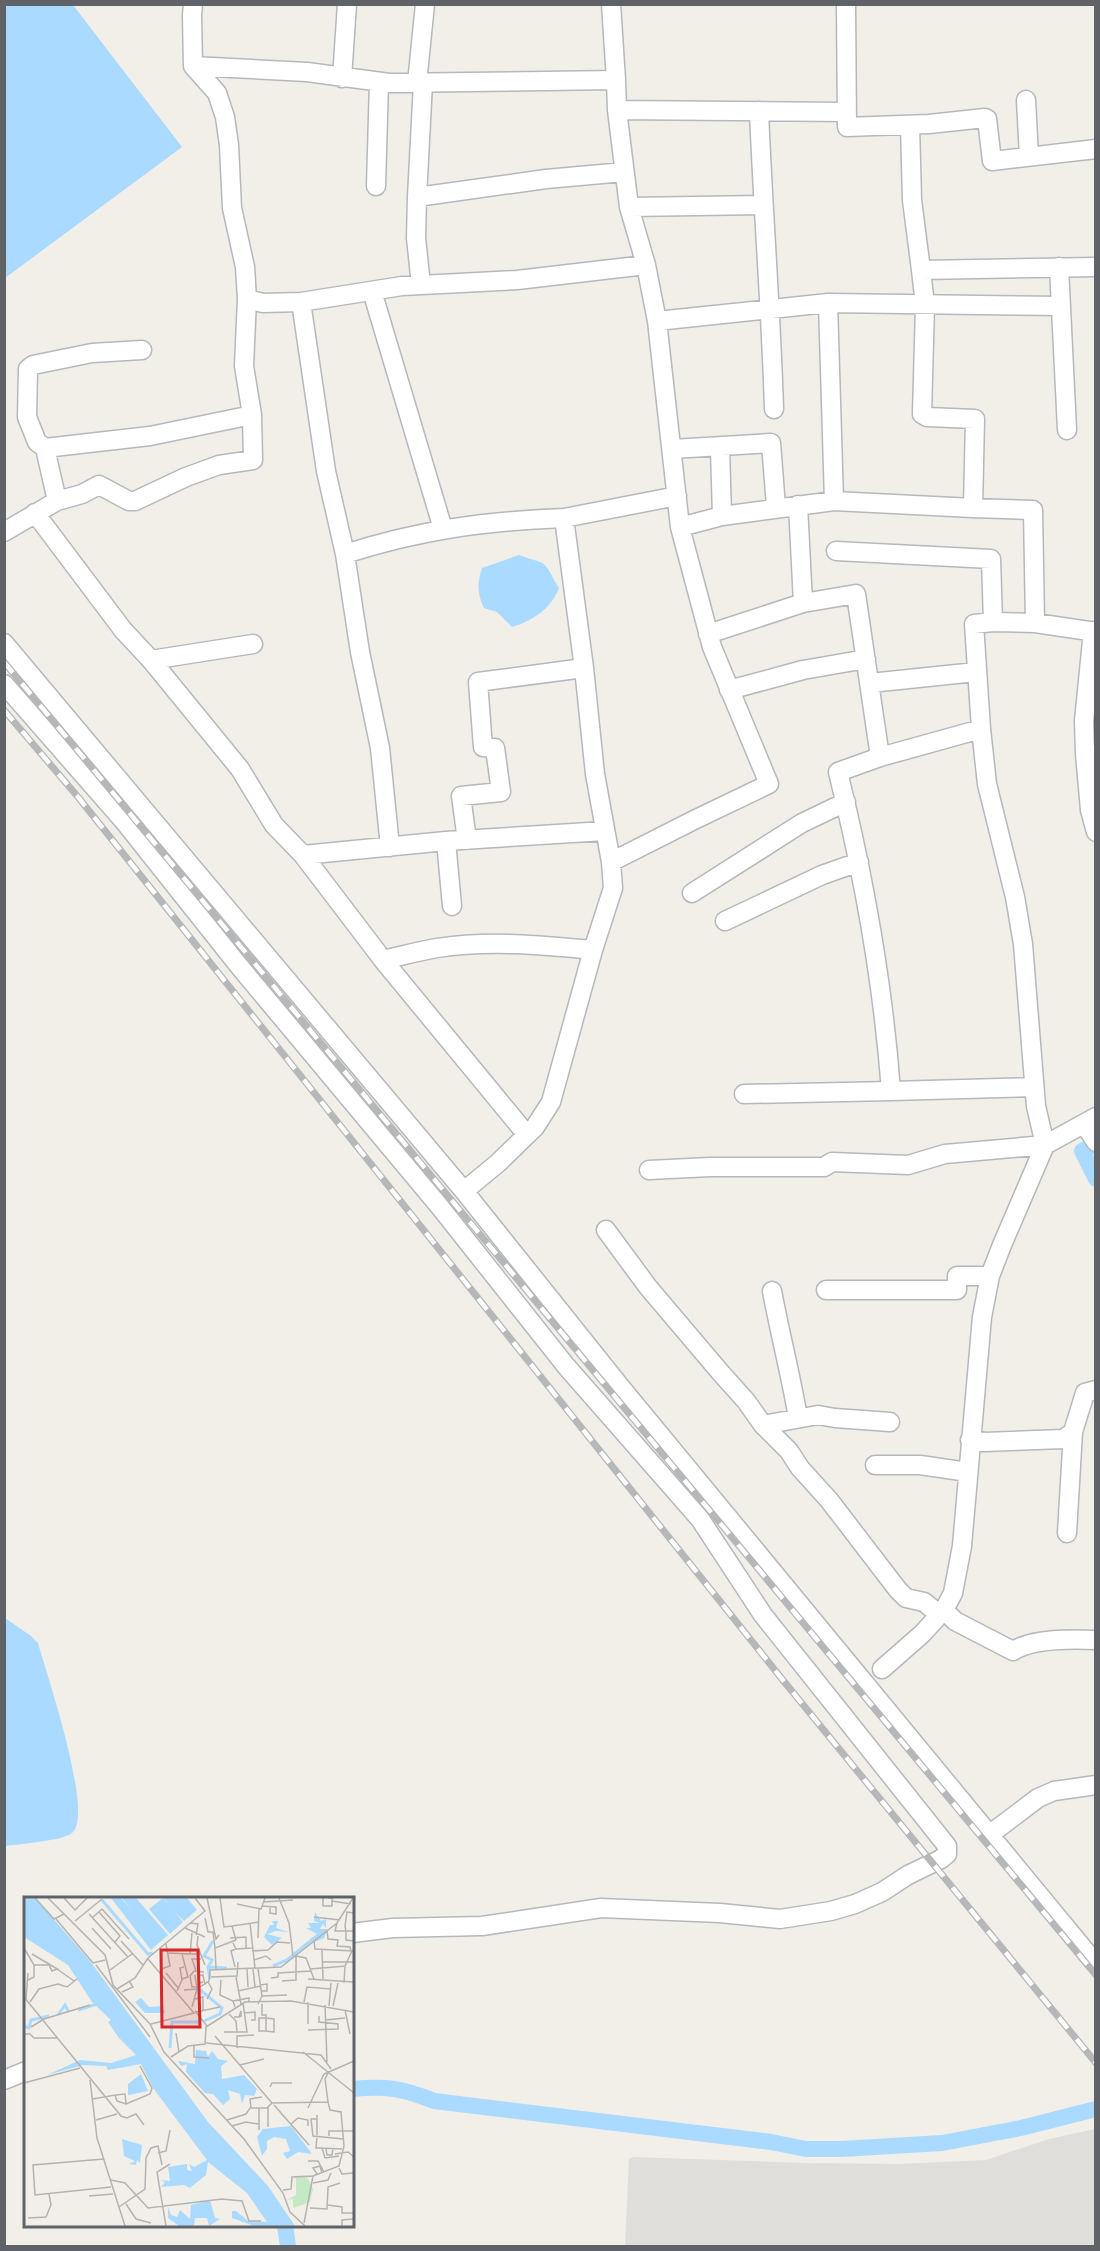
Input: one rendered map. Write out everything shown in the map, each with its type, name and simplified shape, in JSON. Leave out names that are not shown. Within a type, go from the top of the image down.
[{"type":"street","points":[[4,532],[57,501],[82,494],[99,485],[129,501],[135,501],[186,477],[219,465],[253,459],[252,415],[244,366],[247,299],[245,267],[232,208],[229,145],[225,117],[218,93],[193,66],[193,4]]},
{"type":"street","points":[[342,78],[347,4]]},
{"type":"street","points":[[421,285],[416,238],[420,83],[425,4]]},
{"type":"street","points":[[611,4],[617,110],[624,172],[657,321],[680,527],[708,634],[769,784],[611,862]]},
{"type":"street","points":[[846,4],[847,127],[910,125],[986,118],[990,160],[1095,149]]},
{"type":"street","points":[[193,66],[307,72],[379,82],[616,80]]},
{"type":"street","points":[[376,186],[379,82]]},
{"type":"street","points":[[1026,100],[1029,157]]},
{"type":"street","points":[[617,110],[847,112]]},
{"type":"street","points":[[759,111],[771,307],[774,409]]},
{"type":"street","points":[[910,125],[912,200],[925,305],[921,412],[927,417],[975,418],[973,508]]},
{"type":"street","points":[[417,197],[534,180],[624,172]]},
{"type":"street","points":[[630,207],[763,205]]},
{"type":"street","points":[[247,299],[264,303],[301,302],[421,285],[517,280],[646,265]]},
{"type":"street","points":[[1059,267],[1067,430]]},
{"type":"street","points":[[921,270],[1095,267]]},
{"type":"street","points":[[372,291],[443,529]]},
{"type":"street","points":[[301,302],[326,471],[345,554],[360,652],[380,748],[390,847]]},
{"type":"street","points":[[828,303],[834,501]]},
{"type":"street","points":[[657,321],[771,307],[828,303],[1060,306]]},
{"type":"street","points":[[57,501],[45,448],[37,442],[27,417],[28,369],[33,365],[92,353],[142,350]]},
{"type":"street","points":[[45,448],[150,436],[252,415]]},
{"type":"street","points":[[672,449],[720,448],[772,443],[776,507]]},
{"type":"street","points":[[720,448],[722,516]]},
{"type":"street","points":[[345,554],[390,540],[483,522],[564,518],[677,496]]},
{"type":"street","points":[[680,527],[722,516],[798,504],[834,501],[1033,510],[1035,623]]},
{"type":"street","points":[[798,504],[803,603]]},
{"type":"street","points":[[35,513],[123,630],[151,660],[240,769],[274,825],[303,855],[383,960],[527,1135]]},
{"type":"street","points":[[464,1191],[498,1163],[535,1127],[551,1102],[593,950],[613,888],[611,862],[595,774],[584,668],[564,518]]},
{"type":"street","points":[[836,551],[991,559],[993,622]]},
{"type":"street","points":[[708,634],[803,603],[856,594],[880,757]]},
{"type":"street","points":[[882,1669],[922,1634],[942,1612],[953,1593],[962,1546],[982,1317],[990,1276],[1045,1145],[1036,1106],[1023,944],[1015,897],[987,784],[976,672],[974,624],[1035,623],[1094,632],[1084,721],[1090,754],[1085,778],[1095,832]]},
{"type":"street","points":[[4,643],[464,1191],[612,1377],[1095,1964]]},
{"type":"street","points":[[151,660],[253,644]]},
{"type":"street","points":[[729,690],[803,670],[866,659]]},
{"type":"street","points":[[467,840],[461,796],[501,792],[495,748],[483,747],[478,682],[584,668]]},
{"type":"street","points":[[870,683],[976,672]]},
{"type":"street","points":[[4,684],[123,820],[239,966],[440,1207],[566,1366],[700,1519],[763,1616],[947,1846],[947,1854],[941,1859],[908,1875],[882,1892],[855,1904],[831,1911],[780,1919],[720,1913],[601,1908],[482,1926],[393,1928],[354,1933]]},
{"type":"street","points":[[891,1091],[883,996],[859,862],[838,771],[981,729]]},
{"type":"street","points":[[692,893],[802,823],[846,802]]},
{"type":"street","points":[[303,855],[446,841],[605,831]]},
{"type":"street","points":[[446,841],[452,906]]},
{"type":"street","points":[[725,921],[822,875],[859,862]]},
{"type":"street","points":[[383,960],[438,948],[470,945],[511,944],[593,950]]},
{"type":"street","points":[[744,1094],[1034,1087]]},
{"type":"street","points":[[648,1170],[710,1167],[824,1167],[832,1162],[908,1165],[945,1154],[1045,1145],[1091,1129]]},
{"type":"street","points":[[606,1230],[648,1287],[732,1383],[763,1425],[789,1451],[800,1468],[829,1500],[906,1598],[924,1602],[1013,1651],[1031,1644],[1079,1639],[1095,1640]]},
{"type":"street","points":[[826,1290],[957,1290],[957,1276],[990,1276]]},
{"type":"street","points":[[772,1292],[798,1418]]},
{"type":"street","points":[[1067,1533],[1073,1432],[1084,1393],[1095,1390]]},
{"type":"street","points":[[763,1425],[818,1415],[890,1422]]},
{"type":"street","points":[[970,1440],[985,1442],[1063,1439],[1073,1432]]},
{"type":"street","points":[[875,1465],[920,1465],[968,1472]]},
{"type":"street","points":[[989,1834],[1038,1798],[1054,1791],[1095,1785]]},
{"type":"street","points":[[4,2080],[24,2072]]},
{"type":"shaded area","points":[[1095,2129],[1095,2246],[625,2246],[629,2159],[633,2157],[898,2164],[986,2160],[1049,2139]]},
{"type":"water","points":[[5,4],[73,5],[182,147],[5,278]]},
{"type":"water","points":[[519,555],[544,564],[559,588],[551,602],[540,613],[512,627],[497,612],[484,608],[479,593],[479,583],[482,568]]},
{"type":"water","points":[[5,1618],[38,1643],[67,1742],[78,1800],[77,1821],[72,1833],[50,1840],[5,1846]]},
{"type":"waterway","points":[[1096,1144],[1082,1151],[1096,1179]]},
{"type":"waterway","points":[[354,2089],[394,2089],[434,2101],[771,2142],[806,2149],[942,2143],[1021,2128],[1096,2109]]},
{"type":"waterway","points":[[285,2227],[288,2246]]},
{"type":"railway","points":[[4,662],[1096,1975]]},
{"type":"railway","points":[[4,710],[78,797],[782,1679],[1096,2063]]}]
